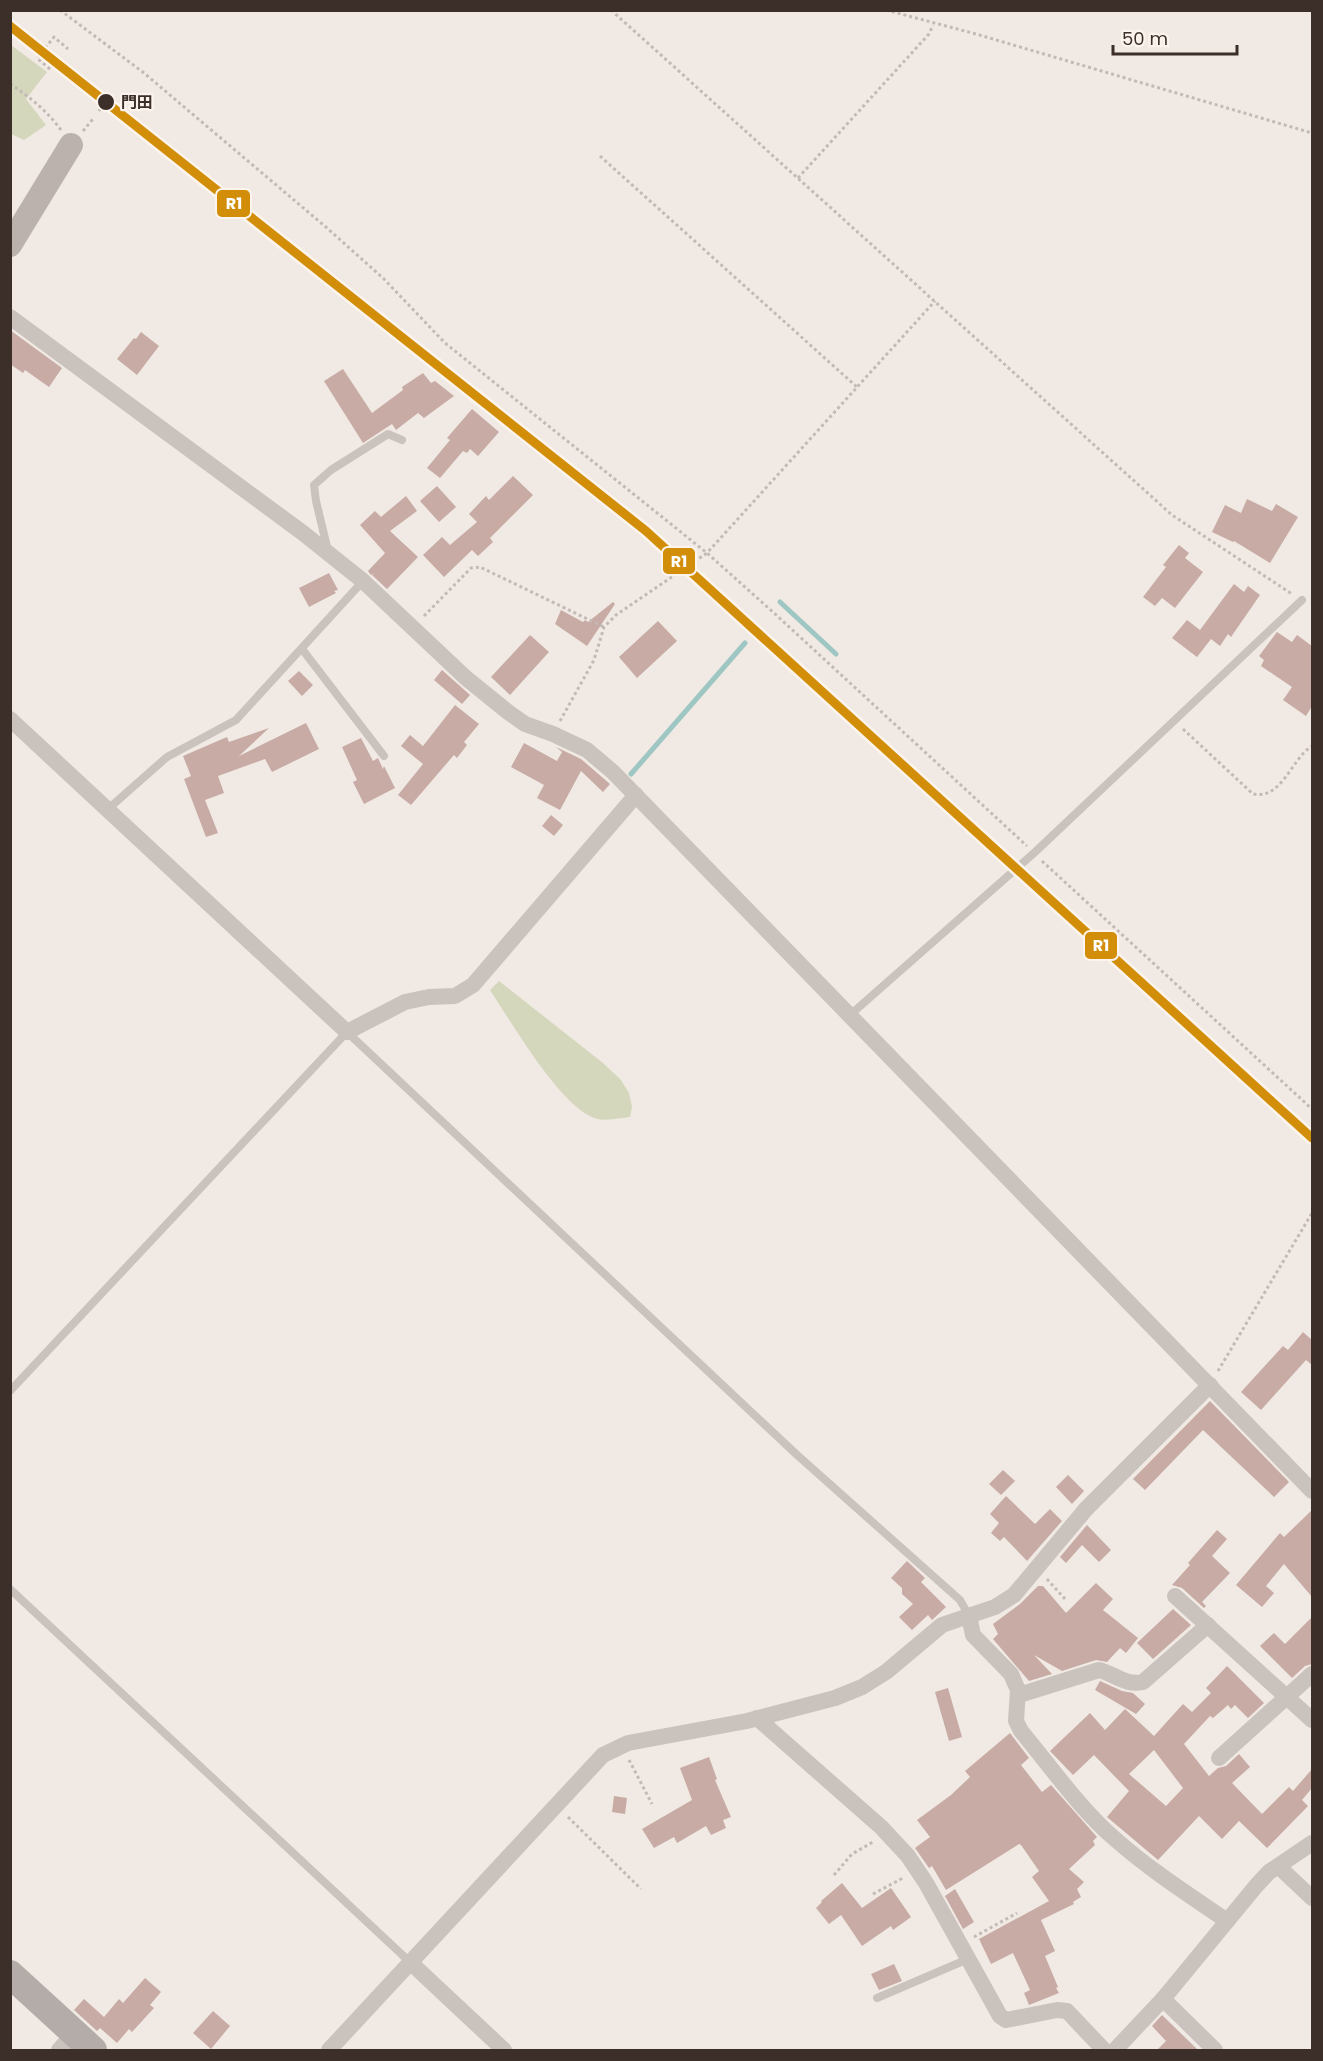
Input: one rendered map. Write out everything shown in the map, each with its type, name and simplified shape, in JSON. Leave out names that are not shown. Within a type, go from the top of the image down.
[{"type":"highway","points":[[10,1974],[75,2045]]},
{"type":"main road","points":[[10,245],[71,145]]},
{"type":"street","points":[[10,317],[329,554],[363,581],[466,678],[508,712],[525,724],[586,750],[613,772],[1312,1491]]},
{"type":"street","points":[[10,719],[347,1032],[405,1002],[429,997],[455,996],[473,985],[636,795]]},
{"type":"street","points":[[329,2050],[603,1755],[621,1745],[757,1718],[835,1698],[862,1687],[886,1672],[942,1624],[995,1607],[1014,1596],[1086,1509],[1210,1385]]},
{"type":"street","points":[[1175,1596],[1312,1720]]},
{"type":"street","points":[[969,1616],[974,1635],[1011,1674],[1019,1695],[1016,1721],[1021,1731],[1091,1815],[1114,1839],[1227,1922]]},
{"type":"street","points":[[1019,1695],[1099,1671],[1134,1684],[1143,1682],[1208,1625]]},
{"type":"street","points":[[1219,1758],[1312,1674]]},
{"type":"street","points":[[757,1718],[887,1833],[917,1870],[1000,2016],[1006,2020],[1057,2010],[1067,2011],[1104,2050]]},
{"type":"street","points":[[1115,2050],[1163,1999],[1256,1886],[1278,1866],[1312,1843]]},
{"type":"street","points":[[1278,1866],[1312,1898]]},
{"type":"street","points":[[411,1963],[504,2050]]},
{"type":"street","points":[[1163,1999],[1215,2050]]},
{"type":"lane","points":[[329,554],[314,485],[331,470],[388,434],[402,440]]},
{"type":"lane","points":[[108,809],[167,757],[237,720],[363,581]]},
{"type":"lane","points":[[850,1015],[1034,853],[1302,600]]},
{"type":"lane","points":[[302,649],[384,756]]},
{"type":"lane","points":[[10,1391],[347,1032],[796,1454],[960,1600],[969,1616]]},
{"type":"lane","points":[[10,1589],[411,1963]]},
{"type":"lane","points":[[877,1998],[964,1952]]},
{"type":"path","points":[[60,10],[144,74],[327,228],[383,278],[445,343],[706,553],[1312,1109]]},
{"type":"path","points":[[611,10],[1172,515],[1302,600]]},
{"type":"path","points":[[886,10],[1312,134]]},
{"type":"path","points":[[798,178],[929,34],[933,24]]},
{"type":"path","points":[[50,69],[37,58],[54,37],[68,49]]},
{"type":"path","points":[[10,84],[55,122],[71,145]]},
{"type":"path","points":[[600,156],[857,387]]},
{"type":"path","points":[[553,734],[594,660],[604,627],[616,615],[706,553],[935,301]]},
{"type":"path","points":[[412,628],[471,568],[480,567],[604,627]]},
{"type":"path","points":[[1175,722],[1253,794],[1259,796],[1271,794],[1312,747]]},
{"type":"path","points":[[1210,1385],[1312,1213]]},
{"type":"path","points":[[1037,1569],[1065,1599]]},
{"type":"path","points":[[621,1745],[652,1804]]},
{"type":"path","points":[[556,1806],[641,1889]]},
{"type":"path","points":[[834,1875],[852,1854],[887,1833]]},
{"type":"path","points":[[873,1894],[917,1870]]},
{"type":"path","points":[[964,1952],[1017,1913]]},
{"type":"green space","points":[[11,45],[47,72],[26,99],[46,125],[24,140],[11,134]]},
{"type":"green space","points":[[499,981],[603,1063],[621,1080],[629,1093],[632,1107],[630,1117],[598,1119],[584,1113],[569,1100],[538,1063],[490,990]]},
{"type":"building","points":[[10,330],[62,368],[49,387],[25,370],[23,373],[10,364]]},
{"type":"building","points":[[141,332],[159,346],[137,375],[117,359]]},
{"type":"building","points":[[343,369],[372,413],[403,390],[402,387],[423,373],[431,383],[435,381],[454,396],[424,418],[418,413],[396,430],[392,424],[363,443],[324,381]]},
{"type":"building","points":[[472,409],[499,432],[478,456],[470,449],[467,453],[463,451],[440,478],[427,468],[450,440],[447,438]]},
{"type":"building","points":[[513,476],[533,495],[490,538],[493,542],[478,556],[472,550],[444,577],[423,555],[442,537],[450,545],[477,522],[469,514],[486,496],[489,500]]},
{"type":"building","points":[[437,486],[456,507],[439,522],[420,501]]},
{"type":"building","points":[[406,496],[417,511],[390,531],[418,557],[387,589],[372,575],[375,573],[371,575],[368,571],[385,553],[360,525],[375,511],[381,517]]},
{"type":"building","points":[[1247,499],[1272,511],[1276,504],[1298,517],[1270,563],[1234,541],[1212,532],[1225,505],[1241,513]]},
{"type":"building","points":[[1179,545],[1189,553],[1185,558],[1203,572],[1175,608],[1162,598],[1155,606],[1143,597],[1166,567],[1163,565]]},
{"type":"building","points":[[329,573],[338,590],[309,607],[299,588]]},
{"type":"building","points":[[1234,584],[1244,592],[1248,586],[1260,595],[1231,637],[1228,634],[1220,646],[1211,639],[1197,657],[1172,638],[1187,620],[1200,630]]},
{"type":"building","points":[[613,602],[615,604],[587,646],[555,624],[561,610],[583,622],[585,620],[588,622]]},
{"type":"building","points":[[658,621],[677,641],[637,678],[619,657]]},
{"type":"building","points":[[1277,632],[1292,642],[1297,635],[1312,646],[1312,706],[1306,716],[1283,700],[1292,687],[1261,666],[1264,660],[1259,656]]},
{"type":"building","points":[[530,635],[549,652],[510,695],[491,677]]},
{"type":"building","points":[[442,670],[470,695],[462,704],[434,680]]},
{"type":"building","points":[[299,671],[313,685],[302,696],[288,681]]},
{"type":"building","points":[[455,705],[479,724],[464,742],[467,745],[457,758],[454,755],[411,805],[398,795],[423,764],[401,746],[410,735],[423,746]]},
{"type":"building","points":[[306,723],[319,749],[272,772],[265,759],[218,776],[224,793],[205,800],[218,833],[206,837],[184,779],[191,776],[183,756],[227,737],[229,742],[269,728],[239,756]]},
{"type":"building","points":[[361,738],[373,761],[378,758],[383,769],[384,766],[395,788],[364,804],[353,782],[357,780],[342,747]]},
{"type":"building","points":[[524,743],[557,761],[562,752],[556,747],[581,759],[610,784],[603,792],[581,771],[560,810],[537,798],[544,785],[511,767]]},
{"type":"building","points":[[551,815],[563,825],[554,836],[542,826]]},
{"type":"building","points":[[1303,1332],[1312,1340],[1312,1365],[1306,1360],[1261,1410],[1241,1392],[1283,1346],[1288,1350]]},
{"type":"building","points":[[1210,1401],[1289,1482],[1274,1497],[1203,1430],[1145,1490],[1133,1479]]},
{"type":"building","points":[[1003,1470],[1015,1481],[1001,1495],[989,1484]]},
{"type":"building","points":[[1068,1475],[1084,1491],[1072,1504],[1056,1487]]},
{"type":"building","points":[[1006,1496],[1035,1524],[1050,1509],[1062,1521],[1027,1561],[1004,1537],[1000,1541],[991,1533],[999,1523],[990,1514]]},
{"type":"building","points":[[1312,1510],[1312,1597],[1284,1564],[1266,1586],[1274,1593],[1262,1607],[1236,1585],[1280,1533],[1284,1537]]},
{"type":"building","points":[[1087,1525],[1111,1550],[1099,1562],[1082,1545],[1066,1563],[1060,1557]]},
{"type":"building","points":[[1217,1530],[1227,1539],[1212,1556],[1230,1573],[1202,1602],[1206,1606],[1204,1608],[1182,1588],[1172,1585]]},
{"type":"building","points":[[907,1561],[925,1578],[921,1582],[946,1607],[932,1620],[928,1615],[912,1630],[899,1617],[913,1604],[902,1594],[902,1588],[891,1578]]},
{"type":"building","points":[[1096,1583],[1113,1599],[1103,1610],[1138,1638],[1126,1653],[1120,1648],[1107,1662],[1096,1660],[1062,1671],[1034,1655],[1052,1674],[1029,1681],[993,1639],[998,1634],[993,1624],[1020,1604],[1038,1586],[1043,1586],[1066,1613]]},
{"type":"building","points":[[1173,1609],[1191,1625],[1153,1659],[1137,1643]]},
{"type":"building","points":[[1312,1617],[1312,1664],[1305,1666],[1292,1678],[1260,1646],[1274,1633],[1285,1644]]},
{"type":"building","points":[[1227,1666],[1264,1703],[1248,1718],[1235,1705],[1231,1709],[1228,1705],[1213,1718],[1210,1716],[1184,1744],[1209,1776],[1218,1768],[1226,1766],[1239,1754],[1250,1767],[1232,1783],[1262,1814],[1289,1787],[1293,1791],[1312,1769],[1312,1788],[1302,1800],[1308,1806],[1267,1848],[1239,1821],[1222,1839],[1199,1816],[1158,1860],[1107,1817],[1129,1791],[1094,1755],[1073,1775],[1050,1751],[1090,1713],[1105,1730],[1125,1709],[1154,1736],[1183,1704],[1192,1712],[1211,1693],[1206,1688]],"holes":[[[1154,1750],[1183,1788],[1166,1806],[1129,1774]]]},
{"type":"building","points":[[1100,1681],[1122,1691],[1133,1693],[1145,1704],[1136,1714],[1095,1690]]},
{"type":"building","points":[[948,1688],[962,1737],[949,1741],[935,1692]]},
{"type":"building","points":[[1010,1733],[1029,1758],[1021,1765],[1042,1792],[1051,1785],[1097,1837],[1093,1841],[1095,1845],[1069,1869],[1084,1882],[1077,1889],[1081,1897],[1073,1902],[1074,1904],[1041,1920],[1055,1951],[1045,1956],[1059,1993],[1029,2005],[1024,1993],[1030,1990],[1013,1953],[991,1964],[979,1939],[1049,1901],[1032,1877],[1039,1871],[1021,1845],[1019,1844],[946,1890],[932,1866],[929,1868],[915,1848],[930,1837],[917,1820],[951,1795],[970,1777],[965,1771]]},
{"type":"building","points":[[709,1757],[717,1779],[715,1780],[731,1817],[723,1820],[726,1828],[711,1835],[706,1826],[677,1843],[674,1837],[654,1848],[642,1829],[692,1800],[680,1768]]},
{"type":"building","points":[[614,1796],[627,1798],[625,1814],[612,1812]]},
{"type":"building","points":[[842,1883],[862,1908],[891,1888],[911,1917],[893,1930],[891,1926],[862,1946],[841,1915],[829,1924],[816,1908]]},
{"type":"building","points":[[955,1889],[974,1922],[963,1929],[945,1896]]},
{"type":"building","points":[[894,1964],[902,1981],[879,1990],[871,1974]]},
{"type":"building","points":[[145,1978],[161,1992],[150,2005],[154,2008],[132,2032],[129,2029],[117,2043],[100,2028],[97,2031],[74,2010],[84,1999],[104,2017],[119,1999],[123,2003]]},
{"type":"building","points":[[213,2011],[230,2026],[211,2049],[193,2033]]},
{"type":"building","points":[[1162,2015],[1198,2050],[1157,2050],[1166,2041],[1152,2026]]},
{"type":"waterway","points":[[780,602],[836,654]]},
{"type":"waterway","points":[[631,774],[745,643]]},
{"type":"transit line","name":"R1","points":[[10,26],[646,531],[1312,1138]]},
{"type":"place","name":"門田","points":[[106,102]]}]
